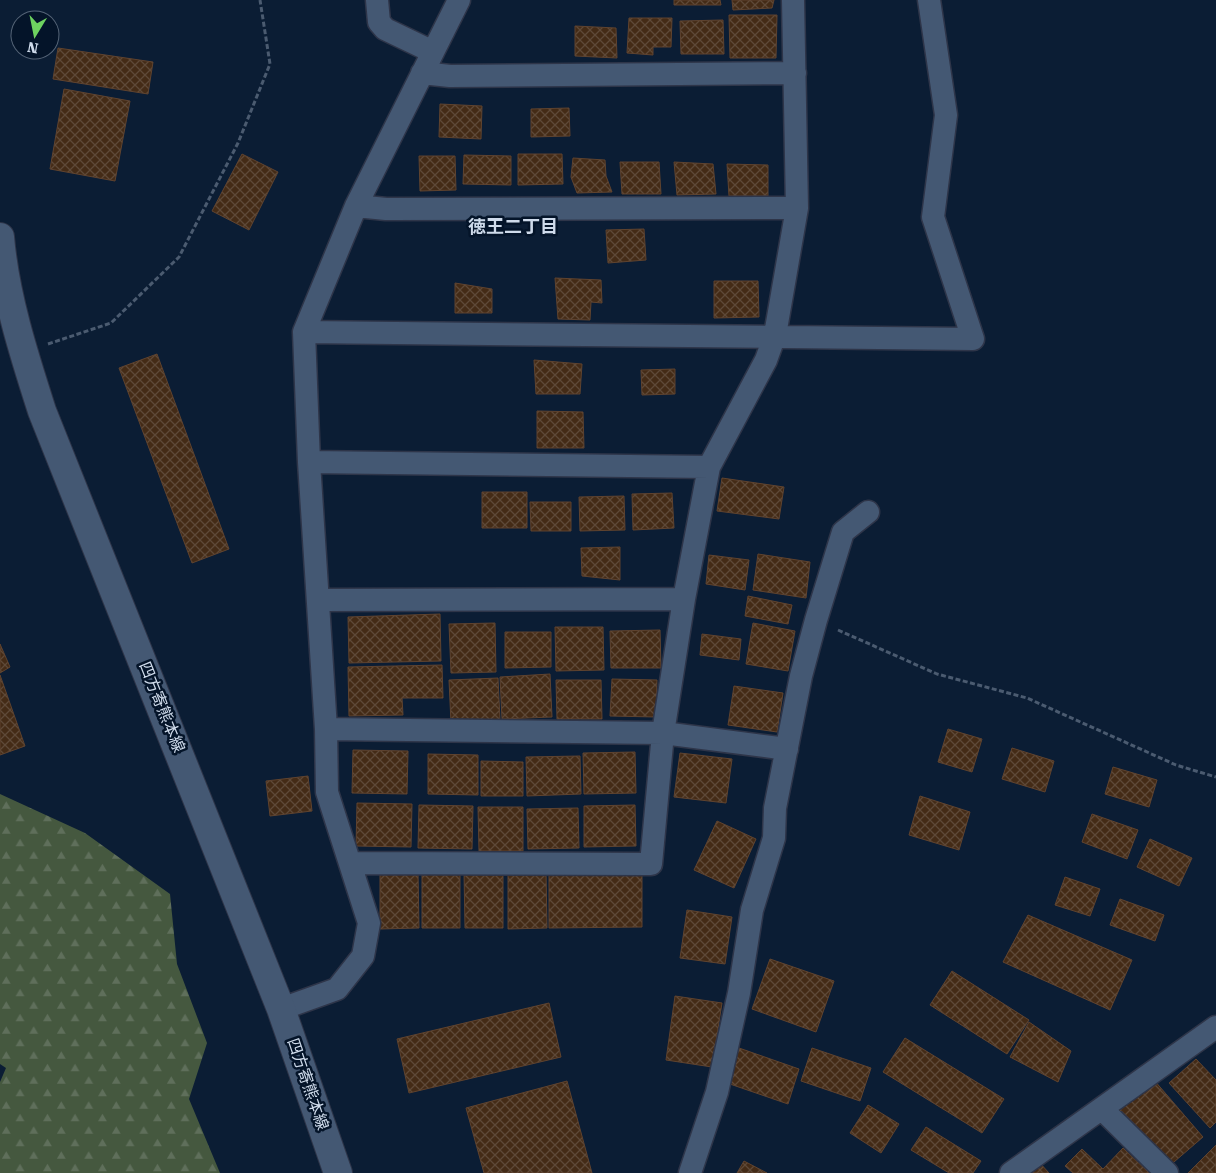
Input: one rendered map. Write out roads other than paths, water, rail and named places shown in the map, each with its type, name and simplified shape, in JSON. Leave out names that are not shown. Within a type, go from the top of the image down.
[{"type":"main road","name":"四方寄熊本線","points":[[0,237],[2,255],[23,353],[42,412],[281,1009],[338,1173]]},
{"type":"street","points":[[377,0],[380,22],[385,29],[433,52]]},
{"type":"street","points":[[281,1009],[337,989],[363,956],[369,923],[327,792],[326,729],[309,462],[304,332],[356,206],[460,0]]},
{"type":"street","points":[[350,863],[651,864],[663,733],[684,599],[709,467],[766,360],[775,335],[797,208],[793,0]]},
{"type":"street","points":[[304,332],[775,335],[973,339],[933,217],[946,115],[930,0]]},
{"type":"street","points":[[422,73],[450,76],[795,73]]},
{"type":"street","points":[[356,206],[386,208],[797,208]]},
{"type":"street","points":[[309,462],[709,467]]},
{"type":"street","points":[[690,1173],[717,1092],[739,993],[752,910],[774,838],[774,808],[801,676],[816,620],[843,532],[868,512]]},
{"type":"street","points":[[318,600],[684,599]]},
{"type":"street","points":[[326,729],[663,733],[787,749]]},
{"type":"street","points":[[1011,1173],[1216,1027]]},
{"type":"street","points":[[1102,1109],[1167,1173]]},
{"type":"district","name":"徳王二丁目","points":[[513,226]]}]
